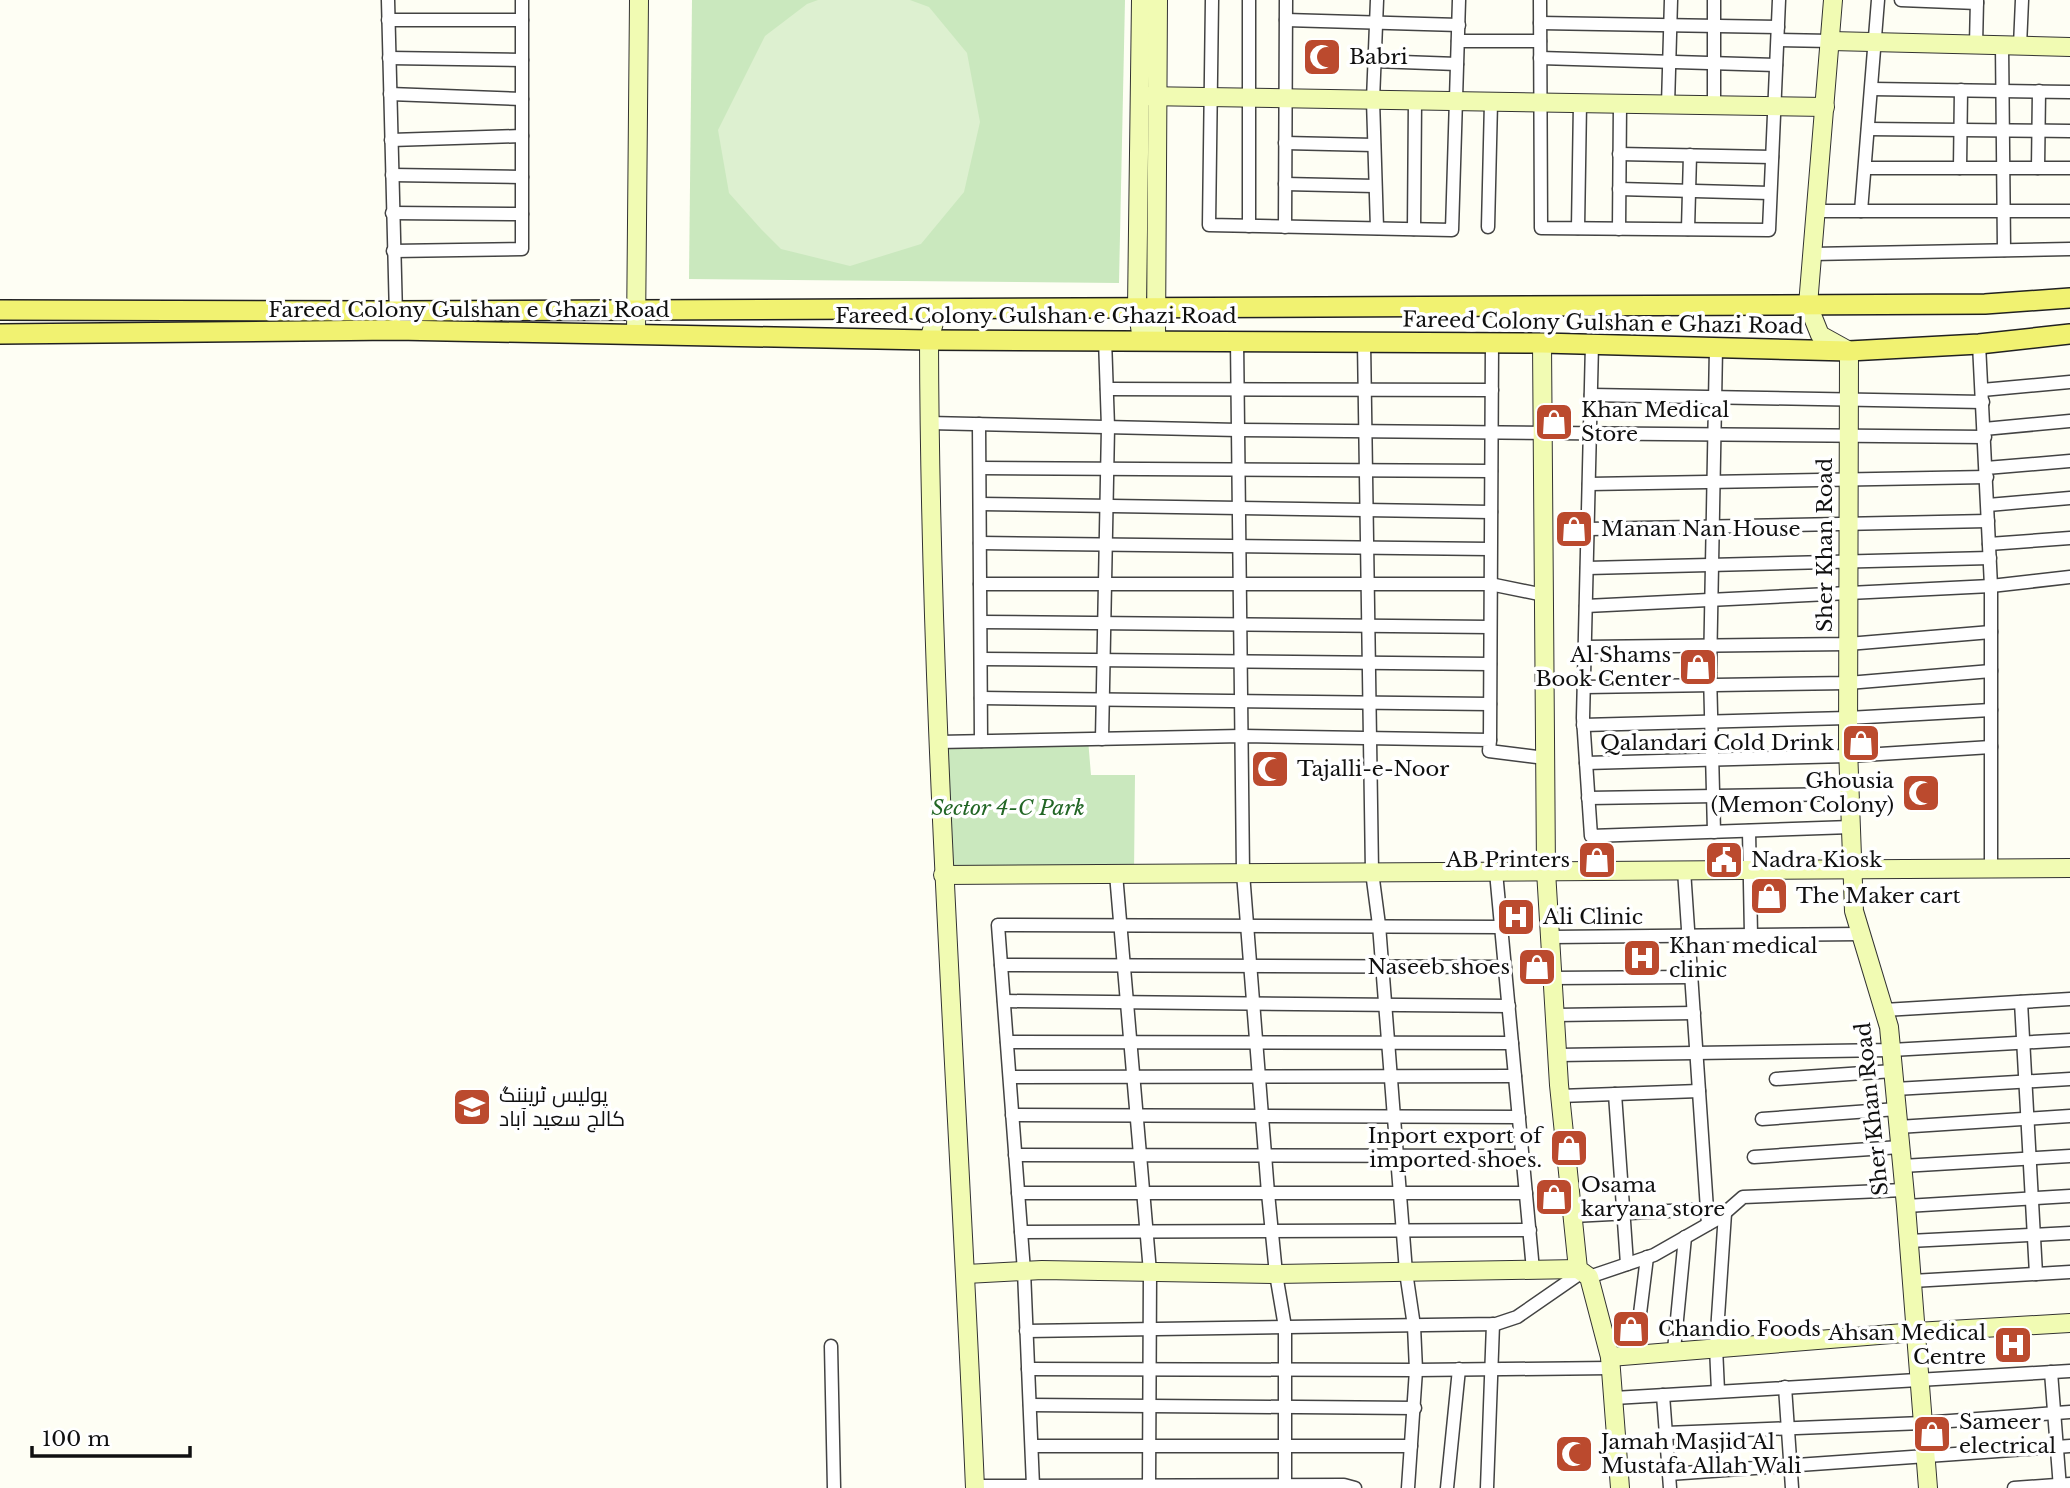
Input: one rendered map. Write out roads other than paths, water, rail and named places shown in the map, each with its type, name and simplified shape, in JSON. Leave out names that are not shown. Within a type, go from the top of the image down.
[{"type":"main road","name":"Fareed Colony Gulshan e Ghazi Road","points":[[0,334],[638,310],[1985,304],[2070,298]]},
{"type":"main road","name":"Fareed Colony Gulshan e Ghazi Road","points":[[0,310],[396,321],[636,334],[929,340],[1492,342],[1849,351],[1979,344],[2070,334]]},
{"type":"street","points":[[388,0],[396,321]]},
{"type":"street","points":[[393,251],[522,249],[522,0]]},
{"type":"street","points":[[636,334],[639,0]]},
{"type":"street","points":[[1141,0],[1149,96]]},
{"type":"street","points":[[1149,340],[1146,307],[1149,96],[1158,0]]},
{"type":"street","points":[[1212,0],[1209,225],[1452,230],[1459,0]]},
{"type":"street","points":[[1249,0],[1249,226]]},
{"type":"street","points":[[1285,226],[1286,0]]},
{"type":"street","points":[[1377,0],[1373,100],[1377,228]]},
{"type":"street","points":[[1540,0],[1541,228],[1769,230],[1779,0]]},
{"type":"street","points":[[1668,105],[1671,0]]},
{"type":"street","points":[[1714,0],[1714,106]]},
{"type":"street","points":[[1833,0],[1808,305],[1820,335],[1849,351]]},
{"type":"street","points":[[1861,211],[1878,0]]},
{"type":"street","points":[[1901,0],[1977,1],[1976,45]]},
{"type":"street","points":[[2004,250],[2002,91],[2022,0]]},
{"type":"street","points":[[388,20],[522,20]]},
{"type":"street","points":[[1286,20],[1459,25]]},
{"type":"street","points":[[1540,23],[1714,26],[1830,41],[2070,47]]},
{"type":"street","points":[[1458,41],[1540,41]]},
{"type":"street","points":[[389,58],[522,60]]},
{"type":"street","points":[[1540,58],[1776,65]]},
{"type":"street","points":[[1374,61],[1457,64]]},
{"type":"street","points":[[1872,89],[2070,92]]},
{"type":"street","points":[[1960,168],[1961,90]]},
{"type":"street","points":[[2038,168],[2039,91]]},
{"type":"street","points":[[390,94],[522,99]]},
{"type":"street","points":[[1149,96],[1825,107]]},
{"type":"street","points":[[1414,229],[1415,101]]},
{"type":"street","points":[[1488,227],[1491,102]]},
{"type":"street","points":[[1578,228],[1580,103]]},
{"type":"street","points":[[1619,229],[1620,104]]},
{"type":"street","points":[[1868,129],[2070,131]]},
{"type":"street","points":[[391,140],[522,136]]},
{"type":"street","points":[[1285,143],[1374,145]]},
{"type":"street","points":[[1619,154],[1772,157]]},
{"type":"street","points":[[1688,229],[1690,155]]},
{"type":"street","points":[[1865,167],[2070,168]]},
{"type":"street","points":[[392,174],[522,177]]},
{"type":"street","points":[[1285,184],[1376,186]]},
{"type":"street","points":[[1619,189],[1770,193]]},
{"type":"street","points":[[1816,211],[2070,211]]},
{"type":"street","points":[[393,213],[522,214]]},
{"type":"street","points":[[1812,254],[2070,248]]},
{"type":"street","points":[[938,309],[929,340],[938,741],[975,1487],[1343,1485],[1355,1488]]},
{"type":"street","points":[[1102,739],[1108,427],[1105,340]]},
{"type":"street","points":[[1237,340],[1243,873],[1271,1231],[1285,1327],[1285,1487]]},
{"type":"street","points":[[1364,342],[1372,872],[1416,1370],[1408,1488]]},
{"type":"street","points":[[1492,342],[1489,751],[1545,758]]},
{"type":"street","points":[[1542,343],[1546,871],[1557,1055],[1573,1216],[1583,1273],[1611,1362],[1620,1488]]},
{"type":"street","points":[[1592,344],[1583,725],[1591,836],[1851,827]]},
{"type":"street","points":[[1979,344],[1991,586],[1991,868]]},
{"type":"street","points":[[1714,832],[1710,646],[1716,348]]},
{"type":"street","name":"Sher Khan Road","points":[[1849,351],[1847,719],[1854,911],[1889,1027],[1928,1488]]},
{"type":"street","points":[[1591,395],[1848,400],[1982,396],[2070,382]]},
{"type":"street","points":[[1107,389],[1492,390]]},
{"type":"street","points":[[929,423],[1238,430],[1848,436],[1984,433],[2070,422]]},
{"type":"street","points":[[979,424],[981,741]]},
{"type":"street","points":[[1589,484],[1848,479],[1986,472],[2070,461]]},
{"type":"street","points":[[979,468],[1491,471]]},
{"type":"street","points":[[1988,505],[2070,498]]},
{"type":"street","points":[[980,503],[1491,512]]},
{"type":"street","points":[[1588,529],[1988,521]]},
{"type":"street","points":[[1989,544],[2070,538]]},
{"type":"street","points":[[980,543],[1490,549]]},
{"type":"street","points":[[1587,568],[1990,558]]},
{"type":"street","points":[[1586,606],[1991,586],[2070,577]]},
{"type":"street","points":[[980,584],[1490,584],[1544,595]]},
{"type":"street","points":[[981,622],[1490,626]]},
{"type":"street","points":[[1585,647],[1848,644],[1991,632]]},
{"type":"street","points":[[981,659],[1490,664]]},
{"type":"street","points":[[1584,687],[1848,683],[1991,671]]},
{"type":"street","points":[[981,698],[1490,704]]},
{"type":"street","points":[[1583,725],[1847,719],[1991,709]]},
{"type":"street","points":[[938,741],[1242,736],[1490,740]]},
{"type":"street","points":[[1586,763],[1848,757],[1991,747]]},
{"type":"street","points":[[1588,798],[1849,794]]},
{"type":"street","points":[[1749,831],[1751,935]]},
{"type":"street","points":[[943,875],[2070,868]]},
{"type":"street","points":[[1684,870],[1708,1224]]},
{"type":"street","points":[[1496,872],[1533,1270]]},
{"type":"street","points":[[1116,874],[1150,1272],[1149,1486]]},
{"type":"street","points":[[1033,1486],[1024,1271],[998,925],[1501,927]]},
{"type":"street","points":[[1550,937],[1861,934]]},
{"type":"street","points":[[1001,965],[1505,967]]},
{"type":"street","points":[[1552,978],[1691,977]]},
{"type":"street","points":[[1884,1010],[2070,999]]},
{"type":"street","points":[[1004,1001],[1509,1006]]},
{"type":"street","points":[[2021,1002],[2036,1274]]},
{"type":"street","points":[[1555,1016],[1693,1013]]},
{"type":"street","points":[[1557,1055],[1891,1050],[2070,1040]]},
{"type":"street","points":[[1007,1042],[1512,1043]]},
{"type":"street","points":[[1776,1079],[1893,1071]]},
{"type":"street","points":[[1010,1077],[1515,1076]]},
{"type":"street","points":[[1895,1089],[2070,1079]]},
{"type":"street","points":[[1560,1096],[1699,1091]]},
{"type":"street","points":[[1615,1094],[1628,1264]]},
{"type":"street","points":[[1012,1115],[1519,1117]]},
{"type":"street","points":[[1762,1119],[2027,1119],[2070,1116]]},
{"type":"street","points":[[1754,1157],[1900,1147]]},
{"type":"street","points":[[1015,1155],[1523,1156]]},
{"type":"street","points":[[1902,1166],[2070,1156]]},
{"type":"street","points":[[1018,1193],[1526,1193]]},
{"type":"street","points":[[966,1274],[1024,1271],[1276,1274],[1533,1270],[1583,1273],[1628,1264],[1647,1257],[1708,1224],[1743,1197],[2032,1199],[2070,1196]]},
{"type":"street","points":[[1573,1216],[1707,1209]]},
{"type":"street","points":[[1718,1391],[1716,1347],[1725,1213]]},
{"type":"street","points":[[1021,1232],[1530,1230]]},
{"type":"street","points":[[1909,1241],[2070,1233]]},
{"type":"street","points":[[1674,1350],[1685,1237]]},
{"type":"street","points":[[1635,1354],[1647,1257]]},
{"type":"street","points":[[1912,1281],[2070,1272]]},
{"type":"street","points":[[1026,1331],[1493,1324],[1508,1322],[1517,1317],[1583,1273]]},
{"type":"street","points":[[1028,1369],[1285,1371],[1493,1368],[1611,1362],[1635,1354],[1674,1350],[2070,1323]]},
{"type":"street","points":[[1487,1488],[1493,1324]]},
{"type":"street","points":[[831,1346],[834,1488]]},
{"type":"street","points":[[1447,1488],[1459,1369]]},
{"type":"street","points":[[1614,1398],[2070,1371]]},
{"type":"street","points":[[2014,1488],[2063,1486],[2063,1447],[2054,1413],[2051,1372]]},
{"type":"street","points":[[1784,1387],[1792,1488]]},
{"type":"street","points":[[1663,1395],[1670,1488]]},
{"type":"street","points":[[1030,1405],[1415,1408]]},
{"type":"street","points":[[1666,1433],[1923,1423],[2070,1412]]},
{"type":"street","points":[[1032,1446],[1411,1446]]},
{"type":"street","points":[[1669,1474],[2063,1447]]},
{"type":"place","name":"Babri","points":[[1322,57]]},
{"type":"place","name":"Khan Medical Store","points":[[1554,422]]},
{"type":"place","name":"Manan Nan House","points":[[1574,529]]},
{"type":"place","name":"Al Shams Book Center","points":[[1698,667]]},
{"type":"place","name":"Qalandari Cold Drink","points":[[1861,743]]},
{"type":"place","name":"Tajalli-e-Noor","points":[[1270,769]]},
{"type":"place","name":"Ghousia (Memon Colony)","points":[[1921,793]]},
{"type":"place","name":"AB Printers","points":[[1597,860]]},
{"type":"place","name":"Nadra Kiosk","points":[[1724,860]]},
{"type":"place","name":"The Maker cart","points":[[1769,896]]},
{"type":"place","name":"Ali Clinic","points":[[1516,917]]},
{"type":"place","name":"Khan medical clinic","points":[[1642,958]]},
{"type":"place","name":"Naseeb shoes","points":[[1537,967]]},
{"type":"place","name":"پولیس ٹریننگ کالج سعید آباد","points":[[472,1107]]},
{"type":"place","name":"Inport export of imported shoes.","points":[[1569,1148]]},
{"type":"place","name":"Osama karyana store","points":[[1554,1197]]},
{"type":"place","name":"Chandio Foods","points":[[1631,1329]]},
{"type":"place","name":"Ahsan Medical Centre","points":[[2013,1345]]},
{"type":"place","name":"Sameer electrical","points":[[1932,1434]]},
{"type":"place","name":"Jamah Masjid Al Mustafa Allah Wali","points":[[1574,1454]]},
{"type":"park label","name":"Sector 4-C Park","points":[[1008,808]]}]
